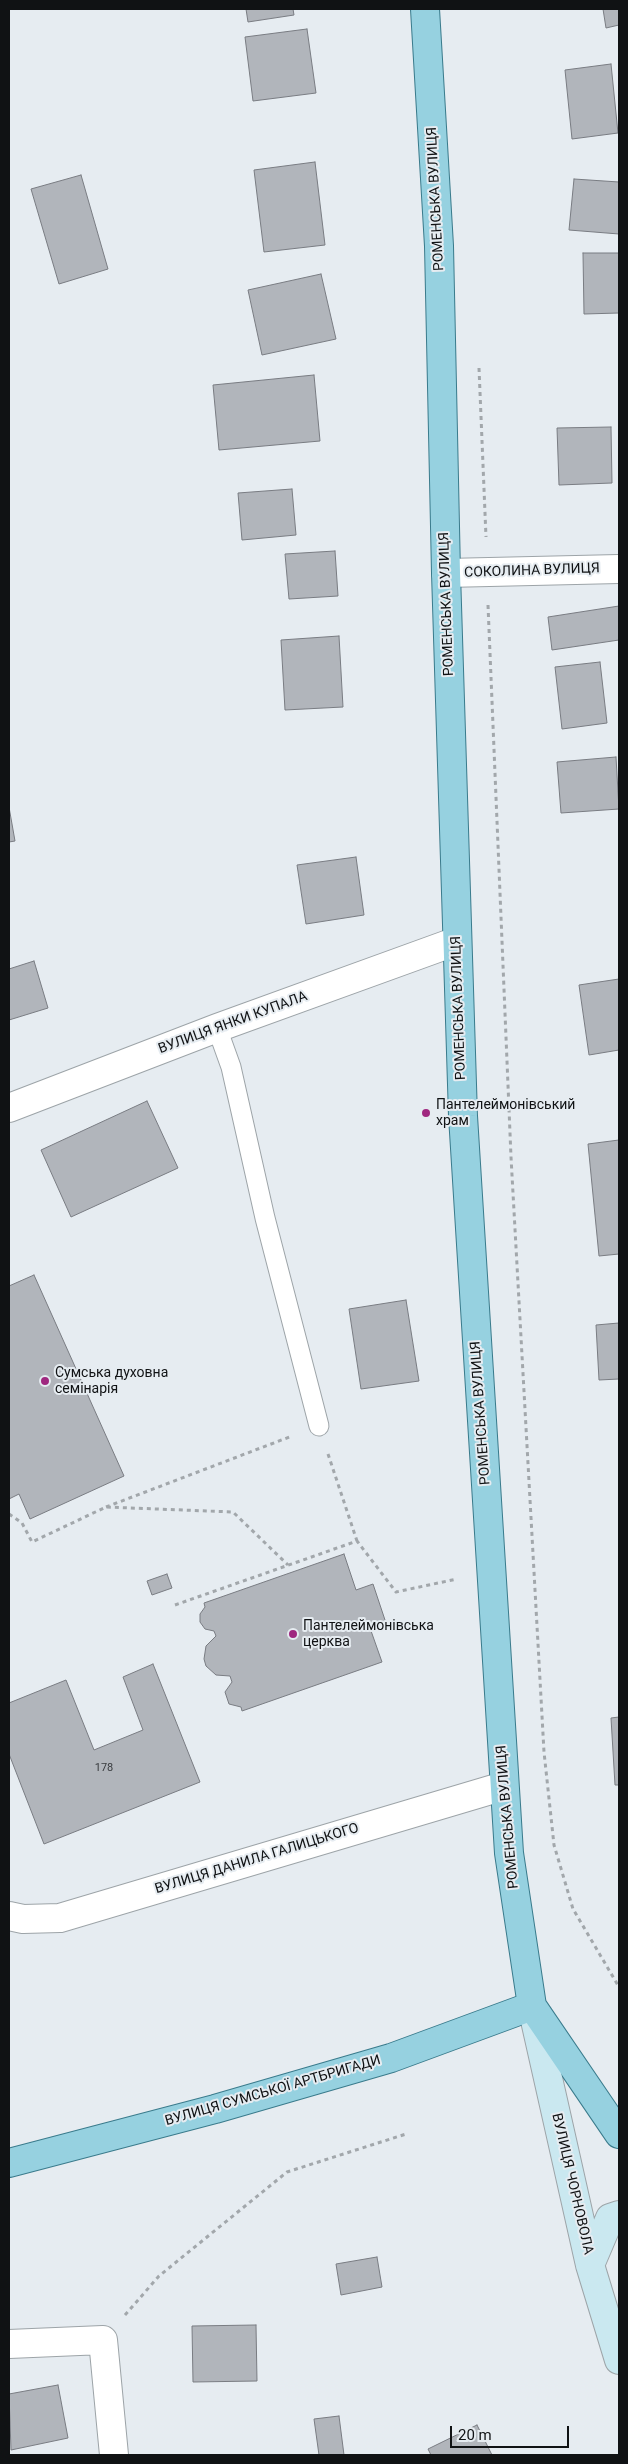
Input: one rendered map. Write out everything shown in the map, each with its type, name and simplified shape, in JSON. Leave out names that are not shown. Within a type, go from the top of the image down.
[{"type":"main road","name":"РОМЕНСЬКА ВУЛИЦЯ","points":[[425,9],[439,246],[446,574],[463,1116],[509,1852],[532,2006]]},
{"type":"main road","points":[[532,2006],[619,2134]]},
{"type":"main road","name":"ВУЛИЦЯ СУМСЬКОЇ АРТБРИГАДИ","points":[[9,2163],[215,2109],[391,2058],[532,2006]]},
{"type":"main road","name":"ВУЛИЦЯ ЧОРНОВОЛА","points":[[532,2006],[590,2265],[619,2360]]},
{"type":"main road","points":[[590,2265],[610,2218],[619,2215]]},
{"type":"street","name":"СОКОЛИНА ВУЛИЦЯ","points":[[446,574],[619,569]]},
{"type":"street","name":"ВУЛИЦЯ ЯНКИ КУПАЛА","points":[[9,1108],[217,1028],[457,941]]},
{"type":"street","name":"ВУЛИЦЯ ДАНИЛА ГАЛИЦЬКОГО","points":[[9,1916],[23,1919],[60,1918],[504,1786]]},
{"type":"street","points":[[9,2344],[103,2340],[114,2455]]},
{"type":"lane","points":[[217,1028],[231,1067],[265,1218],[319,1426]]},
{"type":"path","points":[[479,365],[511,1156],[544,1752],[554,1845],[573,1909],[619,1987]]},
{"type":"path","points":[[9,1514],[22,1522],[32,1542],[106,1507],[319,1426],[357,1541],[396,1592],[460,1579]]},
{"type":"path","points":[[106,1507],[232,1512],[288,1565]]},
{"type":"path","points":[[175,1605],[357,1541]]},
{"type":"path","points":[[103,2340],[159,2276],[288,2172],[406,2134]]},
{"type":"building","points":[[246,9],[293,9],[294,15],[248,22]]},
{"type":"building","points":[[603,9],[619,9],[619,25],[606,28]]},
{"type":"building","points":[[307,29],[316,93],[253,101],[245,37]]},
{"type":"building","points":[[611,64],[618,133],[572,139],[565,70]]},
{"type":"building","points":[[315,162],[325,245],[264,252],[254,170]]},
{"type":"building","points":[[81,175],[108,269],[59,284],[31,189]]},
{"type":"building","points":[[574,179],[619,182],[619,234],[569,230]]},
{"type":"building","points":[[583,253],[619,253],[619,313],[584,314]]},
{"type":"building","points":[[321,274],[336,339],[262,355],[248,290]]},
{"type":"building","points":[[314,375],[320,441],[219,450],[213,385]]},
{"type":"building","points":[[611,427],[612,483],[559,485],[557,428]]},
{"type":"building","points":[[292,489],[296,535],[242,540],[238,493]]},
{"type":"building","points":[[335,551],[338,596],[289,599],[285,554]]},
{"type":"building","points":[[619,606],[619,640],[552,650],[548,617]]},
{"type":"building","points":[[339,636],[343,707],[285,710],[281,640]]},
{"type":"building","points":[[600,662],[607,723],[562,729],[555,667]]},
{"type":"building","points":[[616,757],[619,809],[561,813],[557,762]]},
{"type":"building","points":[[9,807],[15,841],[9,842]]},
{"type":"building","points":[[356,857],[364,915],[306,924],[297,865]]},
{"type":"building","points":[[34,961],[48,1008],[9,1020],[9,969]]},
{"type":"building","points":[[619,979],[619,1050],[589,1055],[579,985]]},
{"type":"building","points":[[147,1101],[178,1168],[71,1217],[41,1150]]},
{"type":"building","points":[[619,1140],[619,1254],[599,1256],[588,1144]]},
{"type":"building","name":"Сумська духовна семінарія","points":[[34,1275],[124,1476],[30,1519],[19,1494],[9,1499],[9,1286]]},
{"type":"building","points":[[406,1300],[419,1381],[361,1389],[349,1309]]},
{"type":"building","points":[[619,1323],[619,1379],[599,1380],[596,1325]]},
{"type":"building","name":"Пантелеймонівська церква","points":[[344,1554],[356,1590],[373,1584],[386,1623],[370,1628],[382,1662],[242,1711],[241,1707],[229,1704],[225,1692],[232,1682],[230,1676],[216,1675],[206,1666],[204,1659],[206,1646],[216,1636],[214,1631],[205,1629],[200,1622],[200,1614],[205,1607],[204,1603]]},
{"type":"building","points":[[167,1574],[172,1588],[152,1595],[147,1581]]},
{"type":"building","points":[[153,1664],[200,1782],[44,1844],[9,1754],[9,1703],[66,1680],[94,1750],[143,1730],[123,1677]]},
{"type":"building","points":[[619,1717],[619,1785],[615,1785],[611,1718]]},
{"type":"building","points":[[377,2257],[382,2287],[341,2295],[336,2264]]},
{"type":"building","points":[[256,2325],[257,2381],[193,2382],[192,2326]]},
{"type":"building","points":[[58,2385],[68,2438],[11,2450],[9,2394]]},
{"type":"building","points":[[339,2416],[344,2455],[319,2455],[314,2419]]},
{"type":"building","points":[[477,2425],[492,2455],[431,2455],[428,2449]]},
{"type":"place","name":"Пантелеймонівський храм","points":[[426,1113]]},
{"type":"place","name":"Сумська духовна семінарія","points":[[45,1381]]},
{"type":"place","name":"Пантелеймонівська церква","points":[[293,1634]]}]
